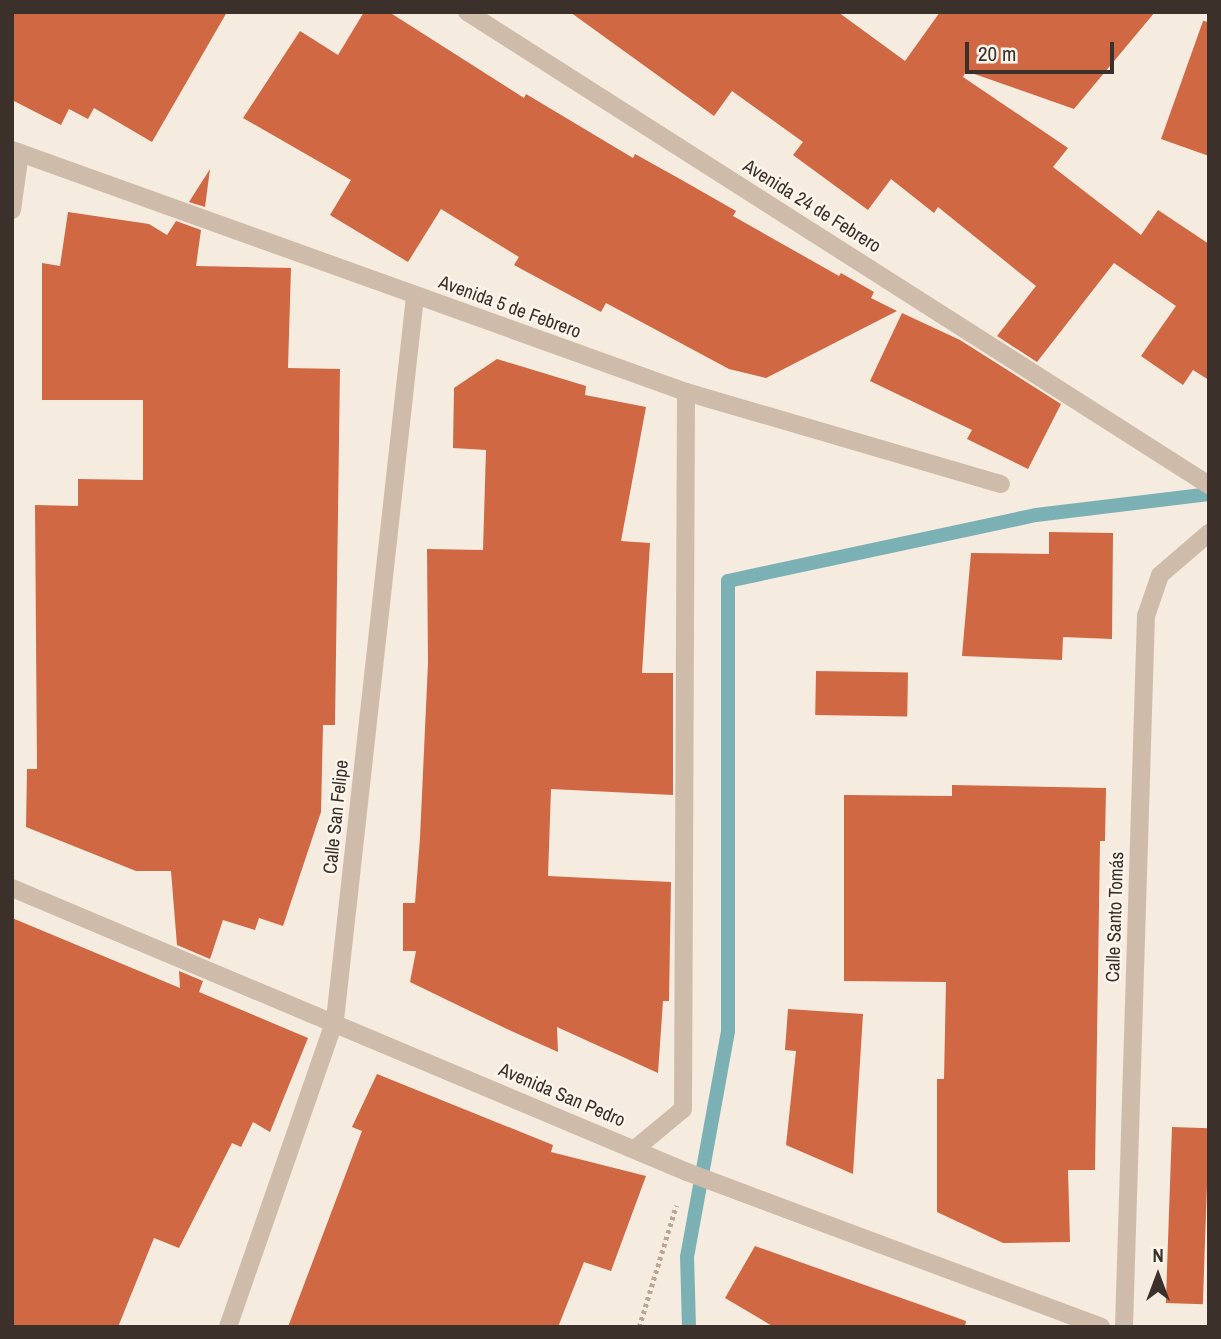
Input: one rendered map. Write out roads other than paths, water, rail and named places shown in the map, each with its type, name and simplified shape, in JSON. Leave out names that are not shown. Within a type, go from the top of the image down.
[{"type":"street","name":"Avenida 24 de Febrero","points":[[467,12],[1209,485]]},
{"type":"street","points":[[12,210],[16,152]]},
{"type":"street","name":"Avenida 5 de Febrero","points":[[16,152],[686,392],[1001,484]]},
{"type":"street","name":"Calle San Felipe","points":[[228,1327],[335,1020],[415,296]]},
{"type":"street","points":[[635,1149],[683,1108],[686,392]]},
{"type":"street","name":"Calle Santo Tomás","points":[[1124,1327],[1146,616],[1160,575],[1209,533]]},
{"type":"street","name":"Avenida San Pedro","points":[[12,888],[238,985],[335,1020],[690,1172],[1101,1327]]},
{"type":"waterway","points":[[689,1327],[687,1257],[728,1031],[728,581],[1036,515],[1209,494]]}]
